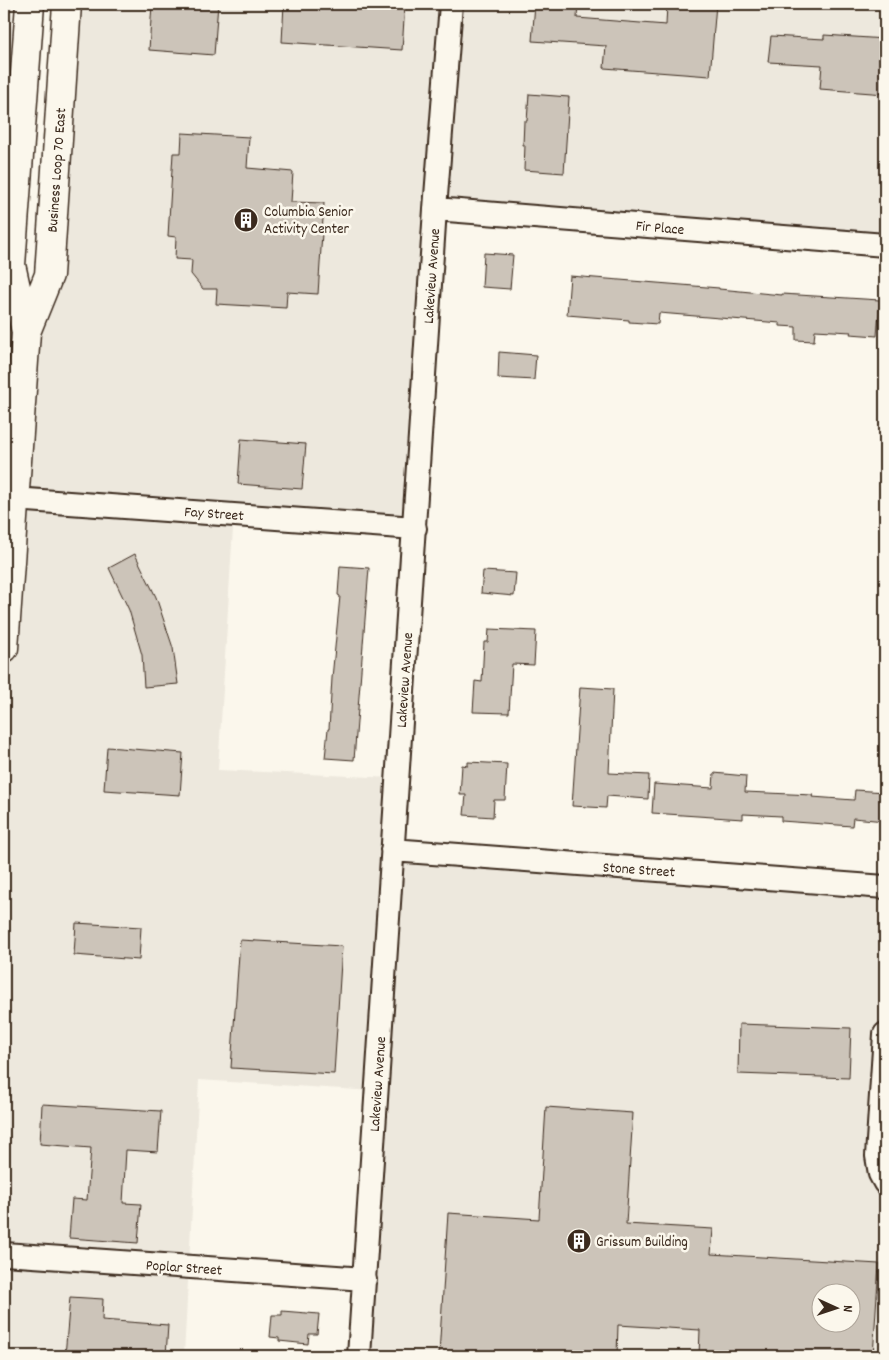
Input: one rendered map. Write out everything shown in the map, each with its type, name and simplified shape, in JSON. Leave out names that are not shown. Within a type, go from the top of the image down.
[{"type":"main road","name":"Business Loop 70 East","points":[[26,332],[11,265],[13,114],[30,4]]},
{"type":"main road","name":"Business Loop 70 East","points":[[4,648],[14,499],[11,447],[26,332],[49,275],[67,4]]},
{"type":"street","name":"Lakeview Avenue","points":[[359,1356],[435,209],[451,4]]},
{"type":"street","name":"Fir Place","points":[[435,209],[885,245]]},
{"type":"street","name":"Fay Street","points":[[14,499],[415,528]]},
{"type":"street","name":"Stone Street","points":[[392,850],[885,887]]},
{"type":"street","points":[[885,1034],[877,1156],[880,1174],[885,1183]]},
{"type":"street","name":"Poplar Street","points":[[4,1254],[365,1279]]},
{"type":"shaded area","points":[[4,4],[13,4],[4,133]]},
{"type":"shaded area","points":[[54,4],[885,4],[885,243],[434,207],[412,524],[234,512],[218,770],[393,778],[373,1091],[199,1080],[184,1355],[196,1356],[4,1356],[4,733]]},
{"type":"shaded area","points":[[394,854],[885,890],[885,956],[866,1162],[878,1192],[885,1196],[885,1356],[361,1356]]},
{"type":"building","points":[[152,4],[218,4],[214,55],[149,50]]},
{"type":"building","points":[[284,4],[405,4],[402,50],[282,42]]},
{"type":"building","points":[[535,4],[578,4],[577,18],[666,25],[667,4],[716,4],[710,76],[604,68],[606,46],[532,41]]},
{"type":"building","points":[[824,35],[885,39],[885,94],[820,89],[822,65],[768,62],[771,36],[824,39]]},
{"type":"building","points":[[529,94],[569,97],[564,173],[524,170],[524,121],[527,121]]},
{"type":"building","name":"Columbia Senior Activity Center","points":[[182,133],[249,137],[247,168],[293,172],[291,202],[324,203],[318,294],[287,292],[286,308],[216,304],[217,289],[203,289],[191,274],[192,260],[175,259],[176,237],[168,236],[173,153],[181,153]]},
{"type":"building","points":[[484,253],[513,255],[510,289],[482,287]]},
{"type":"building","points":[[570,276],[782,295],[880,300],[877,336],[815,330],[814,341],[796,340],[796,327],[780,326],[780,323],[659,313],[658,324],[567,315]]},
{"type":"building","points":[[499,352],[536,355],[534,380],[498,378]]},
{"type":"building","points":[[241,439],[306,444],[302,489],[238,484]]},
{"type":"building","points":[[135,554],[156,597],[173,648],[178,684],[144,687],[142,655],[129,610],[109,568]]},
{"type":"building","points":[[340,566],[369,568],[354,760],[325,758],[340,596],[338,595]]},
{"type":"building","points":[[483,571],[516,573],[514,596],[481,593]]},
{"type":"building","points":[[489,629],[536,631],[534,665],[512,664],[509,713],[473,712],[475,681],[482,682],[484,642],[488,642]]},
{"type":"building","points":[[580,687],[613,689],[609,773],[649,775],[648,799],[607,796],[606,808],[572,806]]},
{"type":"building","points":[[107,747],[183,753],[180,795],[104,790]]},
{"type":"building","points":[[468,762],[507,764],[505,800],[494,800],[493,817],[464,815],[466,795],[460,795],[462,765],[468,766]]},
{"type":"building","points":[[714,773],[746,776],[745,792],[813,795],[812,797],[854,800],[855,790],[885,792],[885,821],[853,818],[852,826],[781,821],[781,816],[743,814],[743,819],[652,813],[654,784],[713,788]]},
{"type":"building","points":[[76,923],[141,927],[139,960],[74,955]]},
{"type":"building","points":[[240,940],[342,946],[334,1074],[231,1068]]},
{"type":"building","points":[[739,1024],[851,1028],[849,1078],[738,1074]]},
{"type":"building","points":[[42,1104],[161,1111],[158,1152],[126,1150],[123,1203],[141,1204],[138,1243],[69,1238],[72,1199],[87,1200],[91,1148],[40,1144]]},
{"type":"building","name":"Grissum Building","points":[[546,1107],[633,1113],[626,1224],[713,1229],[711,1254],[879,1264],[873,1356],[699,1356],[700,1330],[618,1325],[617,1356],[466,1356],[439,1354],[448,1213],[539,1219]]},
{"type":"building","points":[[70,1297],[103,1299],[102,1320],[168,1325],[166,1356],[65,1356]]},
{"type":"building","points":[[282,1311],[319,1314],[317,1334],[309,1334],[308,1344],[279,1341],[279,1338],[270,1337],[272,1315],[282,1315]]},
{"type":"place","name":"Columbia Senior Activity Center","points":[[246,220]]},
{"type":"place","name":"Grissum Building","points":[[579,1241]]}]
